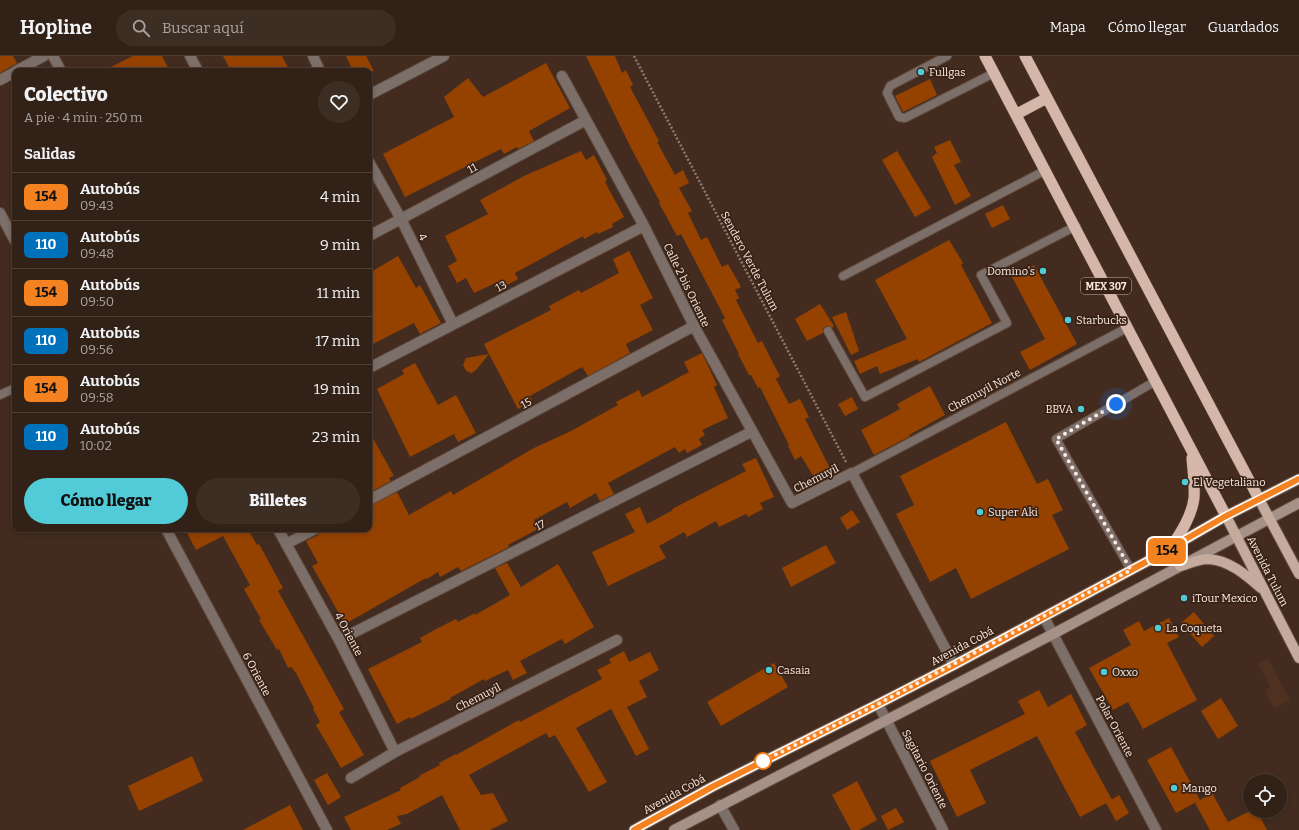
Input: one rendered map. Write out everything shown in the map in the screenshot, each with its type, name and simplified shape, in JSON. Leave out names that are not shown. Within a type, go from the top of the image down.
[{"type":"highway","name":"MEX 307","points":[[985,56],[1076,226],[1154,382],[1226,516]]},
{"type":"highway","name":"MEX 307","points":[[1025,56],[1259,499]]},
{"type":"highway","points":[[1017,114],[1047,98]]},
{"type":"highway","points":[[1170,549],[1187,520],[1194,499],[1194,476],[1190,449]]},
{"type":"main road","name":"Avenida Cobá","points":[[634,830],[712,787],[954,665],[1170,549],[1226,516],[1299,479]]},
{"type":"main road","name":"MEX 307","points":[[1259,499],[1299,574]]},
{"type":"main road","points":[[674,830],[886,719],[1053,634],[1299,503]]},
{"type":"main road","name":"Avenida Tulum","points":[[1226,516],[1299,658]]},
{"type":"main road","points":[[1180,566],[1208,559],[1226,564],[1243,572],[1264,591]]},
{"type":"street","points":[[22,68],[44,56]]},
{"type":"street","points":[[53,56],[59,68]]},
{"type":"street","points":[[190,56],[196,68]]},
{"type":"street","points":[[313,56],[319,68]]},
{"type":"street","points":[[372,93],[438,57]]},
{"type":"street","points":[[0,80],[12,73]]},
{"type":"street","name":"Calle 2 bis Oriente","points":[[562,76],[644,226],[694,326],[751,432],[792,503]]},
{"type":"street","name":"11","points":[[372,234],[586,120]]},
{"type":"street","name":"4","points":[[372,167],[401,219],[453,324]]},
{"type":"street","points":[[0,213],[12,235]]},
{"type":"street","name":"13","points":[[372,366],[644,226]]},
{"type":"street","name":"15","points":[[372,498],[694,326]]},
{"type":"street","name":"17","points":[[339,640],[751,432]]},
{"type":"street","points":[[852,473],[954,665]]},
{"type":"street","name":"Chemuyil","points":[[792,503],[852,473]]},
{"type":"street","name":"6 Oriente","points":[[168,532],[327,830]]},
{"type":"street","name":"4 Oriente","points":[[280,532],[339,640],[395,752]]},
{"type":"street","points":[[286,544],[308,532]]},
{"type":"street","name":"Polar Oriente","points":[[1044,616],[1156,830]]},
{"type":"street","name":"Chemuyil","points":[[351,778],[395,752],[617,640]]},
{"type":"street","name":"Sagitario Oriente","points":[[878,704],[943,830]]},
{"type":"street","points":[[720,805],[734,830]]},
{"type":"lane","points":[[947,56],[890,86],[887,93],[899,117],[905,118],[994,73]]},
{"type":"lane","points":[[843,276],[1046,170]]},
{"type":"lane","points":[[828,330],[865,397],[1007,323],[981,276],[1076,226]]},
{"type":"lane","name":"Chemuyil Norte","points":[[852,473],[1128,328]]},
{"type":"lane","points":[[1131,570],[1056,439],[1154,382]]},
{"type":"lane","points":[[0,395],[12,389]]},
{"type":"path","name":"Sendero Verde Tulum","points":[[634,56],[852,473]]},
{"type":"shaded area","points":[[1268,659],[1290,700],[1274,709],[1265,692],[1270,686],[1258,664]]},
{"type":"building","points":[[0,56],[13,56],[17,63],[0,73]]},
{"type":"building","points":[[133,56],[162,56],[168,68],[109,68]]},
{"type":"building","points":[[223,56],[282,56],[288,68],[229,68]]},
{"type":"building","points":[[346,56],[366,56],[374,71],[372,71],[372,68],[352,68]]},
{"type":"building","points":[[586,56],[615,56],[622,73],[626,70],[633,85],[630,87],[659,141],[657,142],[675,175],[683,170],[689,183],[679,188],[692,211],[688,213],[701,240],[707,237],[722,267],[728,264],[741,287],[735,290],[739,298],[736,300],[758,343],[762,341],[780,376],[776,379],[789,404],[800,399],[809,417],[805,419],[833,474],[817,482],[801,456],[795,460],[760,387],[758,388],[751,375],[749,375],[738,354],[722,320],[725,318],[681,234],[677,236],[659,203],[660,202],[631,148]]},
{"type":"building","points":[[546,63],[570,108],[529,131],[534,141],[518,149],[517,147],[504,154],[501,149],[405,197],[383,154],[454,117],[444,97],[468,78],[483,97]]},
{"type":"building","points":[[930,79],[937,95],[903,112],[895,96]]},
{"type":"building","points":[[950,140],[961,162],[954,165],[971,196],[955,205],[932,157],[937,153],[934,147]]},
{"type":"building","points":[[581,151],[586,160],[594,155],[607,180],[605,182],[624,217],[612,224],[613,227],[598,234],[597,232],[584,239],[583,236],[515,273],[518,279],[505,286],[502,280],[474,293],[466,278],[457,283],[448,266],[457,261],[445,236],[488,214],[480,200],[524,176]]},
{"type":"building","points":[[897,151],[931,208],[915,217],[882,160]]},
{"type":"building","points":[[1003,205],[1010,219],[992,228],[985,214]]},
{"type":"building","points":[[949,240],[963,263],[961,265],[992,323],[919,362],[918,359],[880,374],[877,366],[860,374],[854,361],[907,339],[875,280]]},
{"type":"building","points":[[629,251],[653,298],[640,305],[653,330],[626,344],[630,353],[588,376],[582,367],[530,396],[532,401],[518,409],[484,344],[551,310],[549,306],[579,290],[581,293],[619,273],[613,259]]},
{"type":"building","points":[[398,256],[416,288],[420,285],[441,323],[420,334],[414,323],[372,344],[372,271]]},
{"type":"building","points":[[1034,265],[1077,344],[1030,370],[1020,352],[1045,339],[1012,277]]},
{"type":"building","points":[[820,304],[834,326],[832,328],[826,326],[823,329],[823,333],[807,341],[795,319]]},
{"type":"building","points":[[846,312],[859,351],[851,355],[832,317]]},
{"type":"building","points":[[702,353],[717,385],[714,387],[728,418],[702,430],[705,435],[699,439],[702,445],[687,453],[685,449],[679,453],[675,447],[608,483],[614,494],[600,501],[596,493],[570,508],[567,502],[534,520],[538,529],[508,545],[509,547],[461,571],[458,567],[440,577],[438,572],[345,624],[312,566],[318,563],[306,541],[318,535],[320,532],[372,532],[372,504],[397,492],[409,515],[451,491],[453,495],[534,448],[571,431],[618,405],[616,402],[639,390],[642,397],[689,372],[684,362]]},
{"type":"building","points":[[489,354],[472,373],[465,369],[463,365],[466,358]]},
{"type":"building","points":[[415,363],[438,405],[456,395],[476,433],[458,442],[454,434],[410,457],[377,389],[404,374],[402,370]]},
{"type":"building","points":[[930,386],[945,415],[874,455],[861,430],[900,409],[897,404]]},
{"type":"building","points":[[852,397],[858,409],[845,416],[838,404]]},
{"type":"building","name":"Super Aki","points":[[1006,422],[1037,484],[1048,479],[1063,510],[1052,515],[1069,549],[971,599],[956,568],[930,582],[896,514],[914,505],[900,476]]},
{"type":"building","points":[[372,436],[394,476],[389,478],[391,481],[372,491]]},
{"type":"building","points":[[756,458],[774,497],[760,503],[763,509],[748,517],[746,514],[719,527],[716,521],[687,537],[684,532],[659,546],[666,558],[608,586],[592,552],[635,532],[625,514],[640,507],[647,524],[673,510],[672,509],[746,471],[742,464]]},
{"type":"building","points":[[852,510],[860,522],[847,530],[840,518]]},
{"type":"building","points":[[187,532],[250,532],[257,545],[259,544],[283,588],[278,591],[344,709],[339,712],[364,755],[341,768],[316,725],[320,722],[296,673],[291,667],[288,668],[279,649],[277,650],[259,620],[261,619],[244,589],[250,585],[223,536],[196,550]]},
{"type":"building","points":[[826,545],[836,563],[791,587],[782,568]]},
{"type":"building","points":[[507,563],[521,587],[558,564],[594,627],[565,644],[562,639],[520,661],[527,673],[513,680],[508,670],[485,681],[484,679],[450,698],[451,699],[411,719],[410,717],[397,724],[368,669],[422,642],[420,638],[438,628],[456,619],[458,622],[475,613],[475,615],[510,595],[495,568]]},
{"type":"building","points":[[1194,612],[1214,636],[1202,647],[1181,623]]},
{"type":"building","points":[[1169,618],[1179,637],[1167,643],[1197,700],[1143,729],[1128,702],[1113,710],[1089,668],[1131,645],[1123,630],[1139,621],[1144,631]]},
{"type":"building","points":[[624,651],[629,662],[650,652],[659,670],[639,681],[647,697],[627,707],[649,749],[636,756],[611,709],[576,728],[607,782],[589,792],[555,735],[549,738],[546,733],[469,775],[481,795],[493,793],[508,821],[490,830],[460,830],[442,795],[407,814],[397,816],[401,824],[387,830],[351,830],[344,817],[401,790],[400,788],[440,765],[439,763],[519,720],[520,722],[602,679],[597,670],[611,663],[609,659]]},
{"type":"building","points":[[774,663],[788,687],[721,726],[707,702]]},
{"type":"building","points":[[1039,690],[1048,707],[1071,694],[1087,725],[1075,732],[1112,800],[1080,817],[1037,736],[970,770],[986,803],[957,817],[930,761],[1025,714],[1018,701]]},
{"type":"building","points":[[1221,698],[1238,726],[1218,739],[1201,711]]},
{"type":"building","points":[[1171,747],[1200,800],[1176,813],[1147,760]]},
{"type":"building","points":[[192,756],[203,781],[139,811],[128,786]]},
{"type":"building","points":[[327,773],[341,797],[328,805],[314,780]]},
{"type":"building","points":[[857,781],[877,820],[859,830],[851,830],[832,795]]},
{"type":"building","points":[[1212,793],[1228,822],[1243,814],[1243,818],[1261,818],[1267,830],[1210,830],[1195,803]]},
{"type":"building","points":[[1119,795],[1129,813],[1116,821],[1106,803]]},
{"type":"building","points":[[290,805],[303,830],[243,830]]},
{"type":"building","points":[[896,808],[904,822],[888,830],[881,816]]},
{"type":"bus line","name":"154","points":[[634,830],[712,787],[954,665],[1146,562],[1226,516],[1299,479]]},
{"type":"place","name":"Fullgas","points":[[921,72]]},
{"type":"place","name":"Domino's","points":[[1043,271]]},
{"type":"place","name":"Starbucks","points":[[1068,320]]},
{"type":"place","name":"BBVA","points":[[1081,409]]},
{"type":"place","name":"El Vegetaliano","points":[[1185,482]]},
{"type":"place","name":"Super Aki","points":[[980,512]]},
{"type":"place","name":"iTour Mexico","points":[[1184,598]]},
{"type":"place","name":"La Coqueta","points":[[1158,628]]},
{"type":"place","name":"Casaia","points":[[769,670]]},
{"type":"place","name":"Oxxo","points":[[1104,672]]},
{"type":"place","name":"Mango","points":[[1174,788]]},
{"type":"route","points":[[763,761],[954,665],[1131,570],[1056,439],[1116,404]]}]
